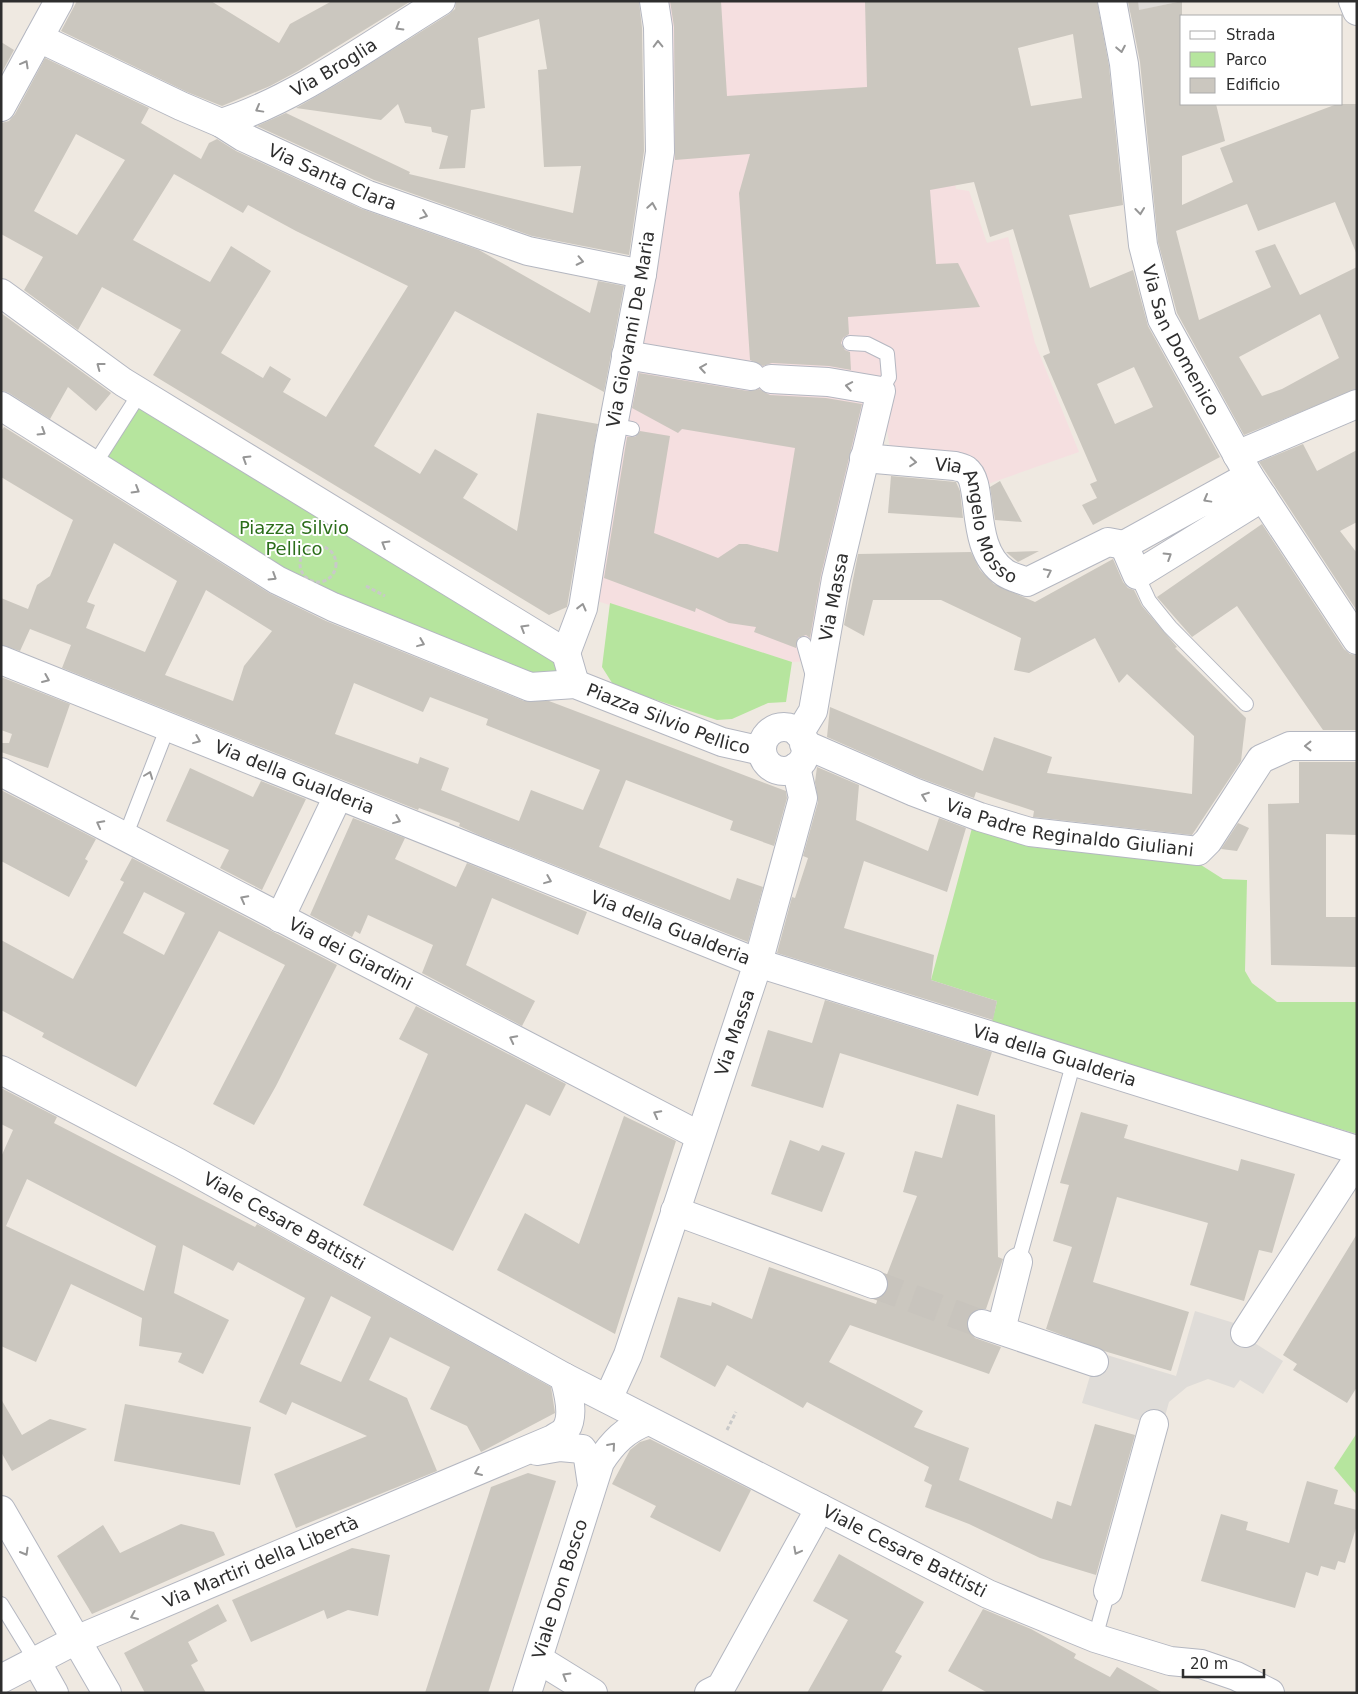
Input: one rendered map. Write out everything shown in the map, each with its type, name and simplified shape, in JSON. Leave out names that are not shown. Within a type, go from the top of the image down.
[{"type":"street","points":[[1,107],[60,1]]},
{"type":"street","name":"Via Broglia","points":[[221,123],[252,113],[317,77],[441,1]]},
{"type":"street","name":"Via Giovanni De Maria","points":[[566,653],[582,608],[622,427],[626,355],[642,274],[660,152],[658,27],[654,1]]},
{"type":"street","name":"Via San Domenico","points":[[1112,1],[1124,64],[1143,245],[1162,320],[1250,476],[1357,640]]},
{"type":"street","points":[[1353,1],[1357,11]]},
{"type":"street","name":"Via Santa Clara","points":[[39,38],[181,106],[221,123],[243,137],[368,195],[528,251],[642,274]]},
{"type":"street","points":[[1,293],[140,393],[566,653]]},
{"type":"street","points":[[626,355],[761,377],[828,382],[881,392],[864,458]]},
{"type":"street","points":[[1116,544],[1137,575],[1250,476],[1357,404]]},
{"type":"street","name":"Piazza Silvio Pellico","points":[[1,406],[277,580],[333,607],[530,687],[575,684],[722,742],[762,751]]},
{"type":"street","name":"Via Angelo Mosso","points":[[864,458],[955,466],[967,470],[973,478],[981,536],[989,555],[1004,573],[1026,582],[1116,544],[1250,476]]},
{"type":"street","name":"Via Massa","points":[[608,1399],[628,1355],[758,963],[802,798],[800,748],[813,711],[836,579],[864,458]]},
{"type":"street","name":"Piazza Silvio Pellico","points":[[566,653],[575,684]]},
{"type":"street","name":"Via della Gualderia","points":[[1,660],[758,963],[1357,1150]]},
{"type":"street","points":[[789,728],[800,748],[783,771],[776,770],[765,761],[762,751],[764,740],[774,730],[789,728]]},
{"type":"street","name":"Via Padre Reginaldo Giuliani","points":[[800,748],[980,817],[1030,832],[1198,851],[1208,841],[1261,759],[1290,746],[1357,746]]},
{"type":"street","name":"Via dei Giardini","points":[[1,772],[700,1136]]},
{"type":"street","points":[[280,918],[338,796]]},
{"type":"street","name":"Viale Cesare Battisti","points":[[1,1070],[178,1163],[564,1377],[988,1594],[1095,1638],[1170,1661],[1201,1664],[1236,1676],[1270,1693]]},
{"type":"street","points":[[1245,1333],[1357,1160]]},
{"type":"street","points":[[675,1211],[873,1284]]},
{"type":"street","points":[[1018,1262],[991,1327],[1094,1362]]},
{"type":"street","points":[[523,1453],[553,1439],[566,1430],[570,1420],[570,1405],[564,1377]]},
{"type":"street","name":"Viale Don Bosco","points":[[527,1693],[600,1462],[609,1447],[623,1434],[648,1421]]},
{"type":"street","points":[[1108,1591],[1154,1424]]},
{"type":"street","name":"Viale Don Bosco","points":[[523,1453],[560,1447],[582,1449],[588,1458],[592,1485]]},
{"type":"street","name":"Via Martiri della Libertà","points":[[1,1679],[76,1640],[523,1453]]},
{"type":"street","points":[[710,1693],[721,1687],[820,1508]]},
{"type":"street","points":[[1,1510],[107,1693]]},
{"type":"street","points":[[538,1660],[593,1693]]},
{"type":"street","points":[[36,1661],[54,1693]]},
{"type":"street","name":"Viale Cesare Battisti","points":[[1170,1661],[1198,1680],[1225,1693]]},
{"type":"lane","points":[[850,342],[867,344],[887,354],[890,376],[881,392]]},
{"type":"lane","points":[[94,465],[140,393]]},
{"type":"lane","points":[[1137,575],[1148,601],[1170,627],[1246,704]]},
{"type":"lane","points":[[804,644],[817,688]]},
{"type":"lane","points":[[125,837],[168,728]]},
{"type":"lane","points":[[1018,1262],[1074,1062]]},
{"type":"lane","points":[[1095,1638],[1108,1591]]},
{"type":"lane","points":[[1,1604],[36,1661]]},
{"type":"path","points":[[323,546],[328,548],[336,558],[336,570],[329,579],[323,582],[309,580],[300,567],[302,555],[311,547],[323,546]]},
{"type":"path","points":[[724,1434],[736,1412]]},
{"type":"shaded area","points":[[658,1],[945,1],[937,59],[956,189],[969,191],[987,243],[1008,237],[1035,343],[1079,452],[985,485],[978,460],[890,449],[881,392],[814,661],[792,662],[597,601],[637,369]]},
{"type":"shaded area","points":[[1112,1],[1181,1],[1128,13]]},
{"type":"shaded area","points":[[1195,1311],[1234,1323],[1253,1342],[1283,1361],[1263,1394],[1240,1380],[1234,1388],[1208,1379],[1187,1387],[1169,1402],[1162,1427],[1082,1403],[1097,1352],[1176,1376]]},
{"type":"green space","name":"Piazza Silvio Pellico","points":[[140,393],[566,653],[575,684],[530,687],[333,607],[94,465]]},
{"type":"green space","points":[[610,603],[792,662],[786,702],[768,703],[732,719],[717,720],[614,686],[602,667]]},
{"type":"green space","points":[[972,828],[1032,847],[1201,865],[1223,879],[1247,880],[1245,971],[1252,983],[1277,1002],[1357,1002],[1357,1134],[991,1026],[997,1001],[931,980]]},
{"type":"green space","points":[[1357,1433],[1357,1495],[1334,1468]]},
{"type":"building","points":[[77,1],[211,1],[279,43],[290,24],[332,1],[411,1],[298,71],[270,86],[222,106],[187,92],[61,31]]},
{"type":"building","points":[[456,1],[639,1],[642,28],[644,151],[629,255],[532,236],[374,180],[257,126],[286,113],[410,172],[409,174],[573,213],[581,166],[544,167],[538,70],[547,69],[539,19],[478,38],[485,108],[471,110],[465,168],[439,169],[448,136],[432,132],[431,127],[405,123],[398,104],[381,120],[296,108],[449,14],[455,9]]},
{"type":"building","points":[[670,1],[721,1],[727,96],[867,87],[865,1],[1097,1],[1109,66],[1123,205],[1069,215],[1090,288],[1133,270],[1148,326],[1220,457],[1093,525],[1082,505],[1097,498],[1090,484],[1097,481],[1043,356],[1050,353],[1013,229],[990,237],[974,182],[930,190],[936,264],[958,263],[980,307],[848,317],[849,334],[843,338],[841,343],[845,350],[850,352],[851,370],[829,366],[772,363],[763,366],[750,360],[739,193],[750,154],[675,160],[674,27]],"holes":[[[1073,34],[1082,98],[1031,106],[1018,48]],[[1134,367],[1153,407],[1115,424],[1097,384]]]},
{"type":"building","points":[[1128,1],[1138,1],[1139,10],[1182,1],[1182,15],[1180,15],[1180,105],[1216,105],[1225,141],[1182,156],[1182,205],[1233,182],[1220,148],[1334,105],[1357,104],[1357,255],[1335,202],[1258,231],[1247,204],[1176,231],[1199,320],[1271,287],[1255,251],[1275,244],[1300,295],[1357,267],[1357,389],[1244,435],[1177,313],[1158,242],[1140,62]],"holes":[[[1320,314],[1339,358],[1282,389],[1262,396],[1239,357]]]},
{"type":"building","points":[[1,42],[14,50],[1,74]]},
{"type":"building","points":[[45,58],[149,108],[141,123],[201,159],[209,143],[217,139],[236,151],[362,209],[479,250],[590,313],[598,281],[624,286],[604,392],[455,311],[374,446],[420,474],[435,449],[478,474],[463,498],[517,531],[537,413],[598,424],[567,607],[549,615],[153,375],[181,330],[102,287],[78,330],[24,290],[43,257],[1,234],[1,123],[9,121],[15,114]],"holes":[[[76,134],[125,160],[77,235],[34,211]],[[174,174],[243,213],[248,205],[296,231],[408,286],[326,417],[283,392],[291,379],[270,366],[263,378],[221,353],[271,271],[231,246],[210,282],[133,240]]]},
{"type":"building","points":[[1,313],[111,393],[96,411],[68,387],[50,419],[1,390]]},
{"type":"building","points":[[639,373],[748,391],[759,389],[770,395],[826,398],[862,404],[821,575],[810,638],[806,635],[798,638],[796,648],[754,632],[756,627],[729,623],[696,608],[695,612],[604,578],[627,437],[635,437],[640,431],[670,436],[654,533],[718,558],[739,544],[747,544],[778,552],[795,448],[682,429],[678,433],[632,408]]},
{"type":"building","points":[[4,427],[269,593],[326,621],[524,701],[549,701],[786,791],[787,798],[774,846],[730,830],[733,821],[626,780],[599,847],[730,900],[737,878],[763,887],[748,942],[479,835],[459,826],[460,823],[419,808],[418,810],[62,668],[71,645],[30,629],[20,651],[1,645],[1,598],[28,609],[37,585],[50,576],[73,520],[1,477],[1,431]],"holes":[[[114,543],[177,581],[145,652],[86,628],[95,605],[87,602]],[[206,590],[272,631],[244,666],[233,701],[165,675]],[[354,683],[423,712],[430,697],[488,719],[486,725],[600,770],[583,810],[531,790],[519,821],[441,790],[449,768],[420,757],[418,764],[335,734]]]},
{"type":"building","points":[[1303,444],[1317,471],[1357,450],[1357,522],[1340,531],[1357,553],[1357,611],[1259,462]]},
{"type":"building","points":[[891,476],[956,482],[960,491],[963,518],[888,513]]},
{"type":"building","points":[[1000,481],[1022,522],[995,520],[990,487]]},
{"type":"building","points":[[1262,524],[1344,649],[1350,654],[1357,655],[1357,730],[1323,730],[1237,606],[1192,637],[1157,597]]},
{"type":"building","points":[[1039,551],[1018,562],[1006,552]]},
{"type":"building","points":[[971,552],[980,570],[994,584],[1035,602],[1113,559],[1123,582],[1128,588],[1134,590],[1142,606],[1177,647],[1175,648],[1246,718],[1241,761],[1192,835],[1033,817],[1034,811],[976,792],[974,798],[920,778],[827,737],[830,707],[983,771],[994,737],[1052,757],[1047,773],[1192,794],[1194,736],[1127,674],[1119,683],[1095,638],[1029,673],[1014,670],[1021,638],[941,600],[873,600],[864,636],[844,625],[858,554]]},
{"type":"building","points":[[1,677],[70,704],[48,768],[1,752],[1,743],[9,743],[12,734],[1,730]]},
{"type":"building","points":[[1299,762],[1357,762],[1357,835],[1326,834],[1326,917],[1357,917],[1357,967],[1271,965],[1268,804],[1299,803]]},
{"type":"building","points":[[817,767],[859,785],[856,820],[928,851],[939,818],[966,828],[947,892],[864,861],[844,928],[934,955],[931,980],[997,1001],[993,1020],[777,953],[792,897],[795,898],[808,858],[803,856],[818,802],[815,782]]},
{"type":"building","points":[[190,768],[253,797],[261,781],[306,799],[262,890],[220,868],[229,850],[166,821]]},
{"type":"building","points":[[1,790],[96,839],[85,859],[88,861],[69,897],[1,861]]},
{"type":"building","points":[[353,818],[405,838],[395,859],[456,887],[467,863],[587,912],[578,935],[492,898],[466,965],[535,1001],[522,1026],[422,973],[433,945],[368,915],[360,934],[355,931],[352,937],[310,915]]},
{"type":"building","points":[[1238,823],[1249,828],[1237,851],[1221,849]]},
{"type":"building","points":[[132,858],[337,965],[276,1086],[254,1125],[213,1104],[285,965],[219,931],[136,1087],[42,1037],[44,1033],[1,1010],[1,940],[73,979],[124,882],[120,880]],"holes":[[[144,892],[185,913],[164,955],[123,933]]]},
{"type":"building","points":[[825,1000],[992,1052],[978,1096],[840,1053],[823,1108],[751,1086],[768,1030],[812,1043]]},
{"type":"building","points":[[416,1006],[566,1084],[550,1116],[526,1104],[453,1251],[363,1205],[428,1054],[399,1039]]},
{"type":"building","points":[[1,1088],[57,1117],[54,1123],[255,1227],[257,1224],[551,1387],[555,1413],[481,1452],[467,1426],[430,1409],[450,1367],[390,1337],[369,1380],[407,1398],[437,1471],[296,1528],[274,1474],[367,1436],[292,1402],[286,1415],[259,1402],[305,1298],[238,1262],[233,1271],[183,1245],[174,1293],[229,1320],[203,1374],[178,1362],[182,1353],[139,1346],[142,1318],[71,1284],[36,1362],[1,1346],[1,1157],[13,1130],[1,1124]],"holes":[[[27,1179],[156,1246],[144,1291],[6,1226]],[[331,1296],[371,1317],[341,1382],[300,1364]]]},
{"type":"building","points":[[957,1104],[995,1115],[998,1257],[1003,1259],[986,1309],[978,1309],[971,1313],[967,1319],[967,1327],[975,1338],[1001,1347],[989,1374],[850,1325],[829,1362],[923,1411],[914,1427],[969,1448],[959,1480],[1052,1519],[1057,1501],[1071,1506],[1095,1424],[1135,1435],[1096,1575],[1040,1558],[969,1524],[925,1507],[932,1485],[924,1481],[929,1467],[807,1402],[803,1408],[727,1365],[715,1387],[660,1357],[678,1297],[711,1306],[712,1302],[752,1319],[769,1267],[876,1304],[878,1298],[887,1290],[886,1277],[917,1196],[903,1192],[915,1151],[942,1158]]},
{"type":"building","points":[[1081,1112],[1128,1125],[1124,1138],[1238,1171],[1241,1159],[1295,1174],[1272,1253],[1259,1250],[1244,1301],[1190,1285],[1208,1223],[1117,1197],[1093,1282],[1189,1312],[1171,1371],[1104,1351],[1046,1329],[1072,1247],[1053,1241],[1069,1185],[1060,1183]]},
{"type":"building","points":[[624,1116],[676,1141],[615,1334],[497,1270],[525,1213],[579,1244]]},
{"type":"building","points":[[790,1140],[819,1151],[822,1145],[845,1153],[822,1212],[771,1194]]},
{"type":"building","points":[[1357,1234],[1357,1387],[1347,1403],[1293,1370],[1297,1364],[1283,1355]]},
{"type":"building","points":[[1,1399],[22,1435],[50,1419],[87,1429],[12,1471],[1,1452]]},
{"type":"building","points":[[125,1404],[251,1427],[240,1485],[114,1461]]},
{"type":"building","points":[[650,1439],[751,1490],[720,1552],[650,1517],[656,1506],[612,1484],[630,1450],[640,1442]]},
{"type":"building","points":[[528,1473],[556,1481],[488,1693],[425,1693],[491,1487]]},
{"type":"building","points":[[1307,1481],[1338,1490],[1334,1504],[1357,1510],[1357,1525],[1345,1563],[1338,1561],[1335,1570],[1321,1566],[1318,1576],[1306,1572],[1295,1608],[1201,1581],[1221,1514],[1248,1522],[1246,1530],[1289,1543]]},
{"type":"building","points":[[181,1524],[214,1532],[225,1555],[92,1614],[57,1556],[103,1525],[120,1553]]},
{"type":"building","points":[[352,1548],[390,1555],[378,1616],[348,1610],[327,1619],[324,1610],[251,1642],[232,1600]]},
{"type":"building","points":[[839,1554],[924,1602],[895,1652],[902,1656],[881,1693],[807,1693],[848,1620],[813,1601]]},
{"type":"building","points":[[218,1604],[227,1621],[188,1642],[198,1661],[191,1665],[206,1693],[145,1693],[124,1653]]},
{"type":"building","points":[[983,1609],[1031,1629],[1076,1654],[1074,1658],[1110,1677],[1117,1667],[1163,1693],[988,1693],[948,1671]]},
{"type":"tunnel","points":[[873,1284],[982,1324]]}]
